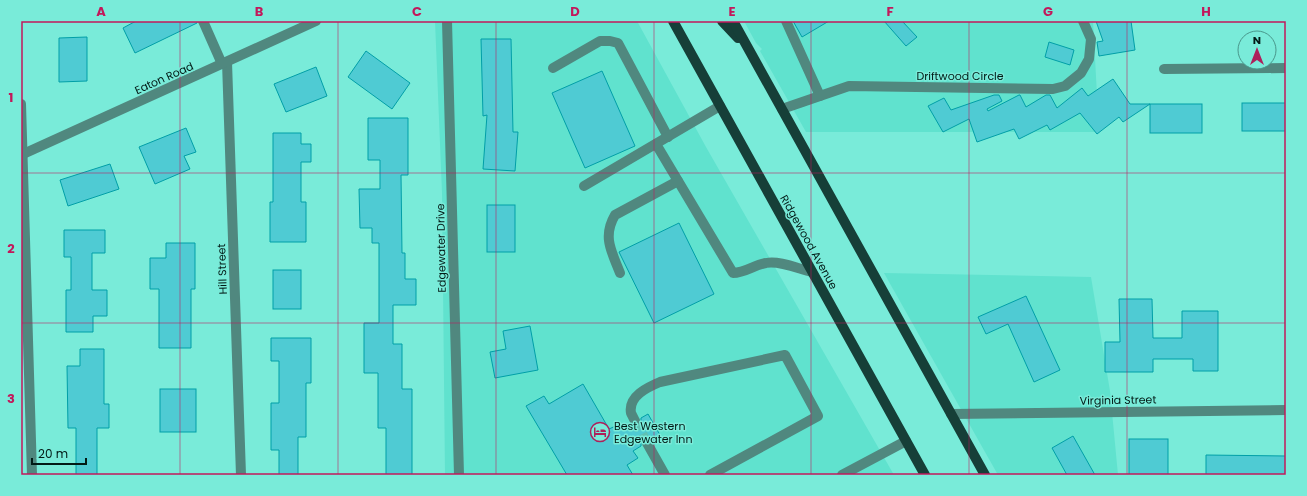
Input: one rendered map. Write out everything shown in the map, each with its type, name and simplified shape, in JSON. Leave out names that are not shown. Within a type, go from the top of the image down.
[{"type":"main road","name":"Ridgewood Avenue","points":[[673,21],[925,475]]},
{"type":"main road","points":[[722,21],[749,50]]},
{"type":"main road","points":[[733,21],[985,475]]},
{"type":"street","points":[[203,21],[225,63]]},
{"type":"street","name":"Eaton Road","points":[[22,155],[316,21]]},
{"type":"street","name":"Edgewater Drive","points":[[447,21],[459,475]]},
{"type":"street","points":[[786,21],[820,96]]},
{"type":"street","name":"Driftwood Circle","points":[[782,109],[849,86],[1053,89],[1065,86],[1081,73],[1089,59],[1091,39],[1083,21]]},
{"type":"street","points":[[552,68],[600,41],[618,43],[668,137]]},
{"type":"street","name":"Hill Street","points":[[225,63],[241,475]]},
{"type":"street","points":[[1164,69],[1286,68]]},
{"type":"street","points":[[21,104],[32,475]]},
{"type":"street","points":[[584,186],[720,106]]},
{"type":"street","points":[[656,144],[732,273],[740,273],[756,265],[768,262],[812,272]]},
{"type":"street","points":[[620,273],[609,247],[610,224],[615,215],[678,181]]},
{"type":"street","points":[[635,421],[631,412],[633,401],[642,390],[660,382],[785,355],[818,416],[710,475]]},
{"type":"street","name":"Virginia Street","points":[[951,414],[1286,410]]},
{"type":"street","points":[[847,474],[906,440]]},
{"type":"street","points":[[647,443],[665,475]]},
{"type":"shaded area","points":[[435,21],[637,21],[706,147],[894,475],[445,475],[442,193]]},
{"type":"shaded area","points":[[744,21],[1093,21],[1099,132],[806,132],[760,51],[762,49],[756,43]]},
{"type":"shaded area","points":[[884,273],[1091,277],[1110,391],[1118,475],[998,475]]},
{"type":"building","points":[[136,21],[197,21],[197,23],[135,53],[123,28]]},
{"type":"building","points":[[793,21],[829,21],[802,37]]},
{"type":"building","points":[[884,21],[902,21],[917,37],[906,46]]},
{"type":"building","points":[[1096,21],[1131,21],[1135,50],[1099,56],[1097,42],[1103,41]]},
{"type":"building","points":[[87,37],[87,81],[59,82],[59,38]]},
{"type":"building","points":[[481,39],[511,39],[513,132],[518,132],[515,171],[483,169],[487,115],[483,116]]},
{"type":"building","points":[[1049,42],[1074,50],[1070,65],[1045,57]]},
{"type":"building","points":[[366,51],[410,83],[392,109],[348,77]]},
{"type":"building","points":[[316,67],[327,96],[286,112],[274,84]]},
{"type":"building","points":[[602,71],[635,146],[585,168],[552,93]]},
{"type":"building","points":[[1113,79],[1130,104],[1150,104],[1123,122],[1119,117],[1097,134],[1080,113],[1050,130],[1047,125],[1019,139],[1014,129],[977,142],[969,119],[943,132],[928,106],[944,98],[951,110],[994,95],[999,95],[1002,101],[987,109],[988,111],[1019,95],[1026,107],[1046,95],[1050,95],[1057,108],[1082,88],[1088,96]]},
{"type":"building","points":[[1242,103],[1286,103],[1286,131],[1242,131]]},
{"type":"building","points":[[1150,104],[1202,104],[1202,133],[1150,133]]},
{"type":"building","points":[[368,118],[408,118],[408,175],[401,175],[402,253],[405,253],[405,279],[416,279],[416,305],[393,305],[393,344],[402,344],[402,389],[412,389],[412,475],[386,475],[386,428],[378,428],[378,373],[364,373],[364,323],[379,323],[379,243],[372,243],[372,228],[360,228],[359,189],[380,189],[380,160],[368,160]]},
{"type":"building","points":[[186,128],[196,152],[184,156],[190,169],[155,184],[139,147]]},
{"type":"building","points":[[273,133],[301,133],[301,144],[311,144],[311,162],[301,162],[301,202],[306,202],[306,242],[270,242],[270,202],[273,202]]},
{"type":"building","points":[[110,164],[119,189],[68,206],[60,180]]},
{"type":"building","points":[[487,205],[515,205],[515,252],[487,252]]},
{"type":"building","points":[[679,223],[714,294],[654,323],[619,252]]},
{"type":"building","points":[[64,230],[105,230],[105,253],[92,253],[92,290],[107,290],[107,316],[93,316],[93,332],[66,332],[66,290],[71,290],[71,257],[64,257]]},
{"type":"building","points":[[166,243],[195,243],[195,289],[191,289],[191,348],[159,348],[159,289],[150,289],[150,258],[166,258]]},
{"type":"building","points":[[273,270],[301,270],[301,309],[273,309]]},
{"type":"building","points":[[1026,296],[1060,370],[1034,382],[1008,324],[986,334],[978,317]]},
{"type":"building","points":[[1119,299],[1152,299],[1153,338],[1182,338],[1182,311],[1218,311],[1218,371],[1193,371],[1193,359],[1153,359],[1153,372],[1105,372],[1105,342],[1120,342]]},
{"type":"building","points":[[530,326],[538,370],[495,378],[490,352],[506,349],[503,331]]},
{"type":"building","points":[[271,338],[311,338],[311,383],[306,383],[306,437],[298,437],[298,475],[279,475],[279,450],[271,450],[271,403],[279,403],[279,361],[271,361]]},
{"type":"building","points":[[80,349],[104,349],[104,404],[109,404],[109,428],[97,428],[97,475],[76,475],[76,428],[68,428],[67,366],[80,366]]},
{"type":"building","name":"Best Western Edgewater Inn","points":[[583,384],[609,429],[620,424],[623,429],[630,425],[638,427],[641,424],[641,418],[648,414],[660,435],[653,440],[647,437],[644,438],[641,446],[633,451],[638,458],[627,465],[633,475],[567,475],[526,406],[544,396],[549,404]]},
{"type":"building","points":[[160,389],[196,389],[196,432],[160,432]]},
{"type":"building","points":[[1073,436],[1095,475],[1067,475],[1052,448]]},
{"type":"building","points":[[1129,439],[1168,439],[1168,475],[1129,475]]},
{"type":"building","points":[[1206,455],[1286,456],[1286,475],[1206,475]]},
{"type":"tunnel","points":[[635,421],[647,443]]},
{"type":"place","name":"Best Western Edgewater Inn","points":[[600,432]]}]
